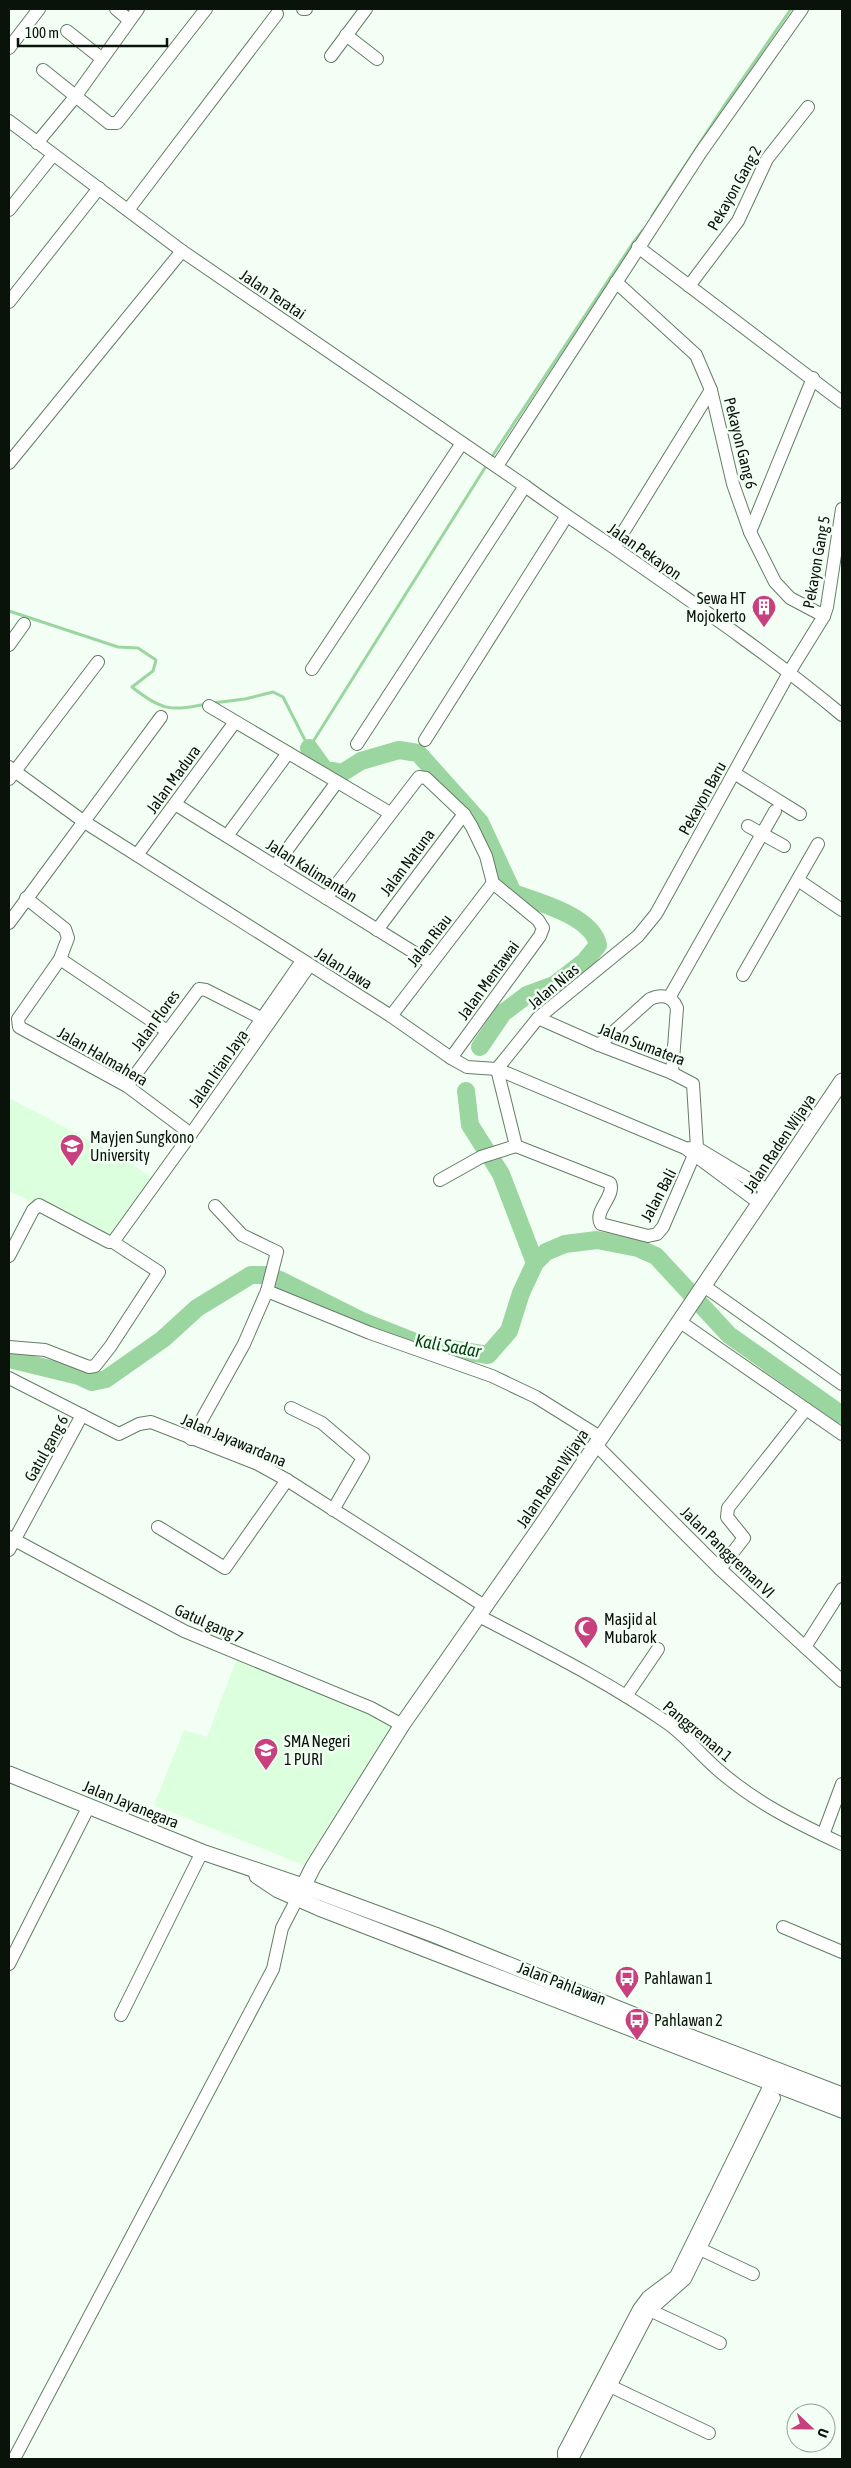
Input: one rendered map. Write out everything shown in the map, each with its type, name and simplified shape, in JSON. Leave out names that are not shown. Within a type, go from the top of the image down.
[{"type":"main road","name":"Jalan Raden Wijaya","points":[[300,1892],[402,1726],[483,1611],[842,1081]]},
{"type":"main road","name":"Jalan Jayanegara","points":[[9,1774],[241,1866],[300,1892]]},
{"type":"main road","name":"Jalan Pahlawan","points":[[300,1892],[778,2078],[842,2110]]},
{"type":"main road","name":"Jalan Pahlawan","points":[[778,2078],[842,2095]]},
{"type":"street","points":[[9,48],[39,9]]},
{"type":"street","points":[[116,9],[130,20]]},
{"type":"street","points":[[37,143],[75,97],[101,58],[138,9]]},
{"type":"street","points":[[43,70],[109,123],[117,123],[206,9]]},
{"type":"street","points":[[330,56],[366,9]]},
{"type":"street","points":[[491,462],[616,282],[706,144],[802,9]]},
{"type":"street","points":[[128,210],[277,14]]},
{"type":"street","points":[[67,31],[101,58]]},
{"type":"street","points":[[346,35],[376,59]]},
{"type":"street","name":"Pekayon Gang 2","points":[[689,286],[738,220],[770,154],[808,107]]},
{"type":"street","name":"Jalan Teratai","points":[[9,121],[182,251],[525,486]]},
{"type":"street","points":[[9,210],[13,195],[53,155]]},
{"type":"street","points":[[9,302],[99,188]]},
{"type":"street","points":[[638,247],[813,378],[842,402]]},
{"type":"street","points":[[11,456],[182,251]]},
{"type":"street","name":"Pekayon Gang 6","points":[[616,282],[688,346],[700,364],[711,390],[734,484],[750,532],[779,588],[790,598],[824,616]]},
{"type":"street","points":[[750,532],[813,378]]},
{"type":"street","points":[[614,547],[711,390]]},
{"type":"street","points":[[312,669],[462,443]]},
{"type":"street","points":[[357,744],[525,486]]},
{"type":"street","name":"Jalan Pekayon","points":[[525,486],[566,517],[614,547],[790,672],[842,715]]},
{"type":"street","name":"Pekayon Gang 5","points":[[790,672],[824,616],[827,607],[842,508]]},
{"type":"street","points":[[426,740],[566,517]]},
{"type":"street","points":[[9,645],[24,624]]},
{"type":"street","points":[[11,772],[98,662]]},
{"type":"street","name":"Pekayon Baru","points":[[638,936],[656,914],[790,672]]},
{"type":"street","points":[[209,706],[390,813]]},
{"type":"street","points":[[9,923],[161,717]]},
{"type":"street","name":"Jalan Madura","points":[[138,855],[235,722]]},
{"type":"street","points":[[228,836],[288,753]]},
{"type":"street","name":"Jalan Jawa","points":[[11,772],[83,821],[391,1016],[451,1058],[467,1067],[492,1067],[692,1151],[763,1196]]},
{"type":"street","points":[[734,773],[800,814]]},
{"type":"street","points":[[326,898],[390,813],[421,777],[426,778],[464,814],[482,846],[493,883]]},
{"type":"street","points":[[275,866],[337,782]]},
{"type":"street","name":"Jalan Kalimantan","points":[[175,804],[431,963]]},
{"type":"street","points":[[669,998],[775,810]]},
{"type":"street","name":"Jalan Natuna","points":[[377,930],[464,814]]},
{"type":"street","points":[[748,826],[784,846]]},
{"type":"street","points":[[743,976],[818,844]]},
{"type":"street","points":[[798,880],[842,910]]},
{"type":"street","name":"Jalan Mentawai","points":[[451,1058],[540,936],[543,928],[538,920],[493,883]]},
{"type":"street","name":"Jalan Riau","points":[[391,1016],[493,883]]},
{"type":"street","points":[[26,898],[67,933],[67,943],[60,959],[167,1031]]},
{"type":"street","name":"Jalan Nias","points":[[492,1067],[538,1018],[638,936]]},
{"type":"street","name":"Jalan Halmahera","points":[[60,959],[18,1019],[19,1027],[127,1086],[188,1132]]},
{"type":"street","name":"Jalan Irian Jaya","points":[[113,1242],[305,963]]},
{"type":"street","name":"Jalan Flores","points":[[127,1086],[196,991],[202,989],[266,1021]]},
{"type":"street","points":[[599,1046],[650,999],[660,996],[669,998],[677,1008],[672,1073]]},
{"type":"street","name":"Jalan Sumatera","points":[[538,1018],[599,1046],[688,1080],[694,1087],[692,1151]]},
{"type":"street","points":[[440,1180],[481,1157],[516,1146],[492,1067]]},
{"type":"street","name":"Jalan Bali","points":[[516,1146],[607,1181],[611,1188],[599,1217],[599,1222],[652,1236],[663,1227],[692,1151]]},
{"type":"street","points":[[9,1256],[33,1210],[39,1205],[109,1242],[113,1242],[158,1272],[96,1365],[89,1367],[45,1350],[9,1347]]},
{"type":"street","points":[[191,1439],[244,1344],[268,1289],[276,1252],[242,1235],[215,1206]]},
{"type":"street","name":"Jalan Panggreman VI","points":[[268,1289],[370,1334],[492,1376],[536,1397],[597,1441],[720,1569],[842,1681]]},
{"type":"street","points":[[702,1289],[842,1384]]},
{"type":"street","points":[[680,1319],[842,1434]]},
{"type":"street","name":"Jalan Jayawardana","points":[[9,1378],[119,1434],[146,1422],[258,1464],[287,1480],[333,1510],[483,1611]]},
{"type":"street","points":[[290,1408],[322,1423],[363,1458],[333,1510]]},
{"type":"street","points":[[720,1569],[744,1538],[727,1517],[726,1512],[806,1409]]},
{"type":"street","name":"Gatul gang 6","points":[[10,1542],[82,1415]]},
{"type":"street","points":[[158,1527],[224,1568],[287,1480]]},
{"type":"street","name":"Gatul gang 7","points":[[10,1542],[184,1631],[354,1701],[402,1726]]},
{"type":"street","points":[[805,1647],[842,1589]]},
{"type":"street","name":"Panggreman 1","points":[[483,1611],[626,1696],[679,1732],[717,1769],[774,1811],[842,1844]]},
{"type":"street","points":[[626,1696],[658,1649]]},
{"type":"street","points":[[823,1835],[842,1784]]},
{"type":"street","points":[[9,1964],[89,1806]]},
{"type":"street","points":[[121,2015],[202,1852]]},
{"type":"street","points":[[14,2459],[273,1970],[282,1928],[300,1892]]},
{"type":"street","points":[[784,1927],[842,1952]]},
{"type":"street","points":[[568,2459],[564,2456],[564,2452],[645,2308],[681,2284],[700,2249],[778,2078]]},
{"type":"street","points":[[572,2459],[610,2386],[645,2308],[648,2297],[676,2276],[778,2078]]},
{"type":"street","points":[[700,2249],[753,2274]]},
{"type":"street","points":[[645,2308],[720,2343]]},
{"type":"street","points":[[610,2386],[709,2433]]},
{"type":"shaded area","name":"Mayjen Sungkono University","points":[[9,1098],[116,1154],[156,1180],[112,1241],[9,1191]]},
{"type":"shaded area","name":"SMA Negeri 1 PURI","points":[[238,1656],[395,1723],[303,1865],[154,1805],[184,1730],[207,1737]]},
{"type":"waterway","points":[[652,216],[726,103],[791,9]]},
{"type":"waterway","points":[[633,243],[643,230]]},
{"type":"waterway","points":[[491,458],[633,243],[636,245]]},
{"type":"waterway","points":[[309,748],[488,463]]},
{"type":"waterway","points":[[9,611],[118,647],[138,648],[156,660],[153,671],[132,687],[151,701],[167,707],[184,708],[207,704]]},
{"type":"waterway","points":[[213,703],[245,699],[273,692],[283,697],[309,748]]},
{"type":"waterway","points":[[309,748],[324,769],[342,773],[361,761],[399,750],[418,753],[480,822],[513,893],[575,918],[594,935],[598,945],[585,961],[554,985],[527,995],[503,1013],[480,1047]]},
{"type":"waterway","points":[[466,1091],[470,1125],[501,1174],[535,1263]]},
{"type":"waterway","name":"Kali Sadar","points":[[9,1359],[79,1376],[92,1382],[106,1379],[163,1339],[197,1308],[251,1275],[265,1275],[280,1280],[364,1322],[420,1344],[488,1355],[509,1331],[521,1293],[535,1263],[546,1252],[565,1244],[597,1240],[638,1248],[656,1256],[729,1335],[842,1415]]},
{"type":"place","name":"Sewa HT Mojokerto","points":[[764,628]]},
{"type":"place","name":"Mayjen Sungkono University","points":[[72,1167]]},
{"type":"place","name":"Masjid al Mubarok","points":[[586,1649]]},
{"type":"place","name":"SMA Negeri 1 PURI","points":[[266,1771]]},
{"type":"place","name":"Pahlawan 1","points":[[627,1999]]},
{"type":"place","name":"Pahlawan 2","points":[[637,2041]]}]
